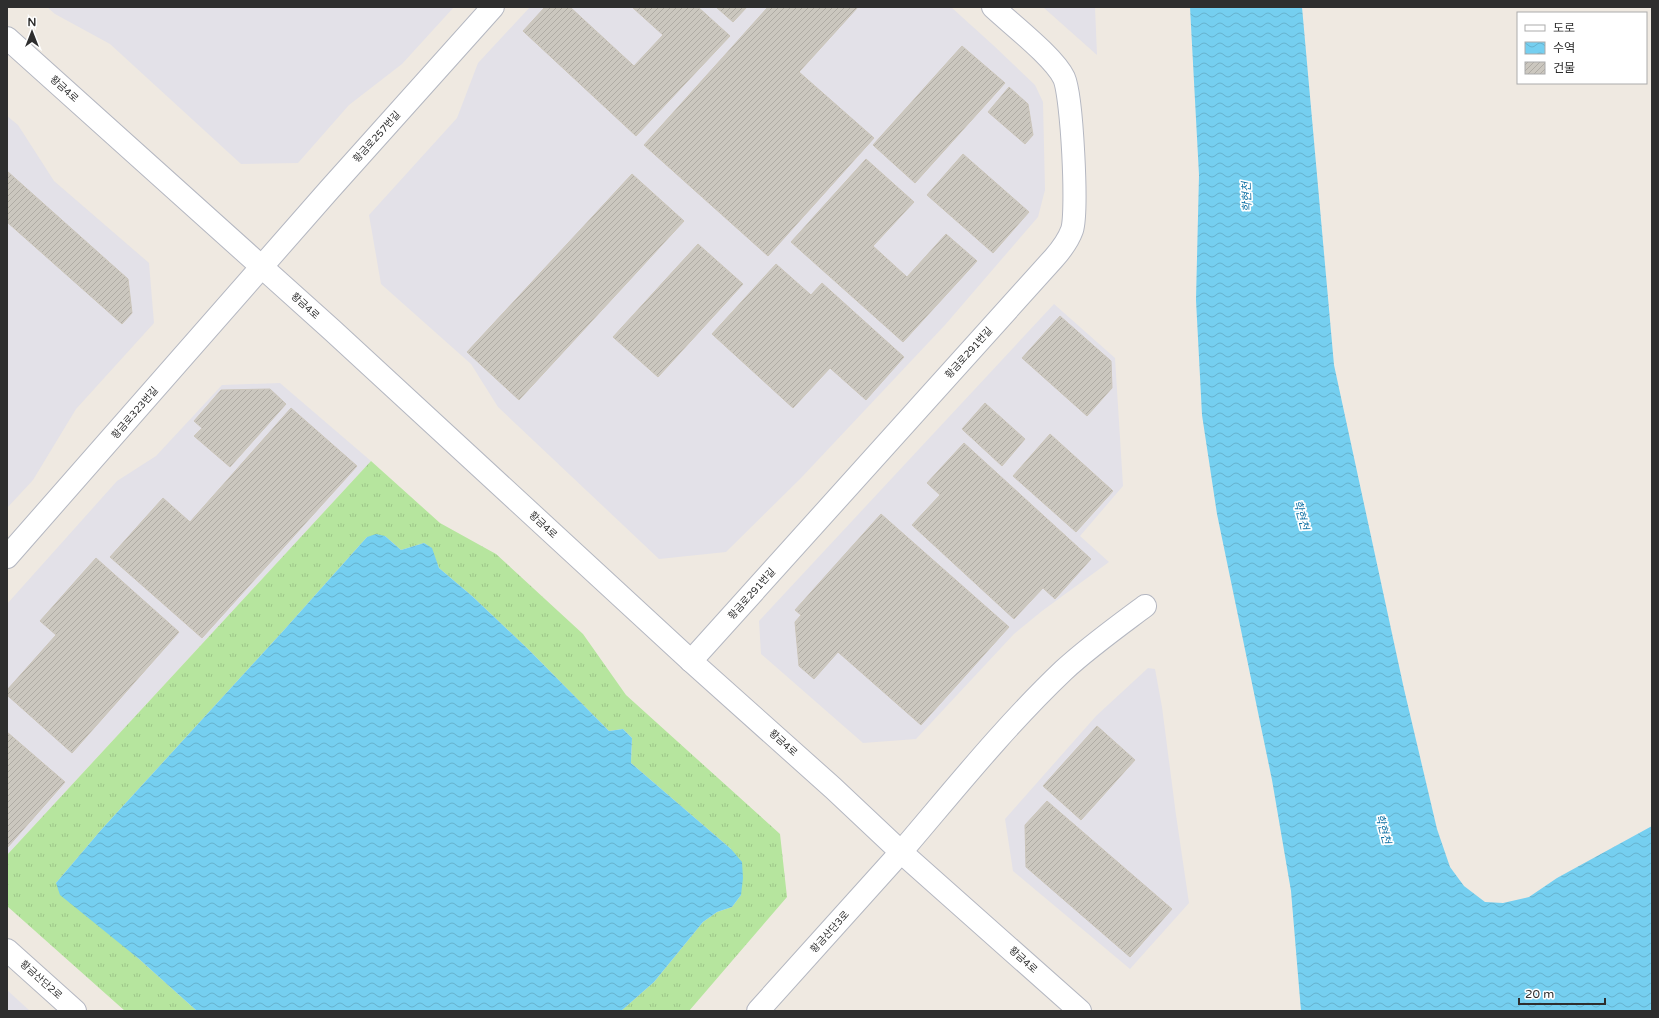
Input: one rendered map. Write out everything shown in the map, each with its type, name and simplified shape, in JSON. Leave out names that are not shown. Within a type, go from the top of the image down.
[{"type":"street","name":"황금로257번길","points":[[262,267],[493,7]]},
{"type":"street","name":"황금로291번길","points":[[691,661],[1054,258],[1065,244],[1072,229],[1075,203],[1070,112],[1068,92],[1064,78],[1054,64],[993,7]]},
{"type":"street","name":"황금4로","points":[[7,38],[338,335],[691,661],[833,788],[901,852],[1080,1011]]},
{"type":"street","name":"황금로323번길","points":[[7,557],[262,267]]},
{"type":"street","name":"황금산단3로","points":[[758,1011],[901,852],[999,736],[1030,703],[1070,665],[1096,643],[1145,606]]},
{"type":"street","name":"황금산단2로","points":[[7,950],[76,1011]]},
{"type":"shaded area","points":[[47,7],[454,7],[402,64],[349,105],[298,163],[241,164],[110,44],[55,14]]},
{"type":"shaded area","points":[[530,7],[951,7],[1035,85],[1043,102],[1045,190],[1038,217],[945,325],[801,478],[726,552],[659,559],[498,407],[471,364],[381,284],[369,215],[457,118],[478,63]]},
{"type":"shaded area","points":[[1043,7],[1095,7],[1097,55]]},
{"type":"shaded area","points":[[7,116],[18,125],[54,181],[149,263],[154,323],[76,409],[33,480],[7,508]]},
{"type":"shaded area","points":[[1054,304],[1115,358],[1123,486],[1080,536],[1109,562],[1042,611],[1014,634],[916,739],[863,743],[761,654],[759,621]]},
{"type":"shaded area","points":[[280,383],[371,461],[7,855],[7,604],[117,481],[156,456],[222,385]]},
{"type":"shaded area","points":[[1148,668],[1155,669],[1162,707],[1189,903],[1130,969],[1013,871],[1005,819],[1096,716]]},
{"type":"shaded area","points":[[7,990],[30,1011],[7,1011]]},
{"type":"green space","points":[[371,461],[440,523],[496,554],[583,634],[626,695],[780,834],[787,897],[689,1011],[621,1011],[654,982],[703,922],[717,912],[732,907],[741,895],[731,849],[631,763],[632,738],[623,729],[609,731],[528,649],[472,596],[439,568],[431,548],[424,543],[401,550],[385,536],[367,537],[101,830],[56,883],[197,1011],[125,1011],[7,906],[7,855]]},
{"type":"water","name":"학현천","points":[[1190,7],[1302,7],[1334,365],[1404,689],[1437,829],[1450,867],[1464,886],[1485,902],[1503,903],[1529,897],[1557,878],[1652,826],[1652,1011],[1301,1011],[1291,891],[1272,780],[1217,514],[1202,415],[1196,300],[1199,175]]},
{"type":"water","points":[[376,534],[385,536],[401,550],[424,543],[432,548],[439,568],[472,596],[528,649],[609,731],[623,729],[632,738],[631,763],[731,849],[742,862],[743,878],[741,895],[732,907],[717,912],[703,922],[654,982],[621,1011],[197,1011],[139,959],[60,895],[56,883],[101,830],[367,537]]},
{"type":"building","points":[[545,7],[570,7],[634,66],[663,35],[632,7],[698,7],[730,36],[636,136],[523,31]]},
{"type":"building","points":[[716,7],[747,7],[733,22]]},
{"type":"building","points":[[768,7],[858,7],[799,72],[874,138],[768,256],[644,145]]},
{"type":"building","points":[[962,46],[1005,83],[915,183],[873,145]]},
{"type":"building","points":[[1009,87],[1028,104],[1033,135],[1025,144],[988,112]]},
{"type":"building","points":[[963,154],[1029,212],[993,253],[927,195]]},
{"type":"building","points":[[866,159],[914,202],[873,246],[907,277],[946,234],[977,261],[903,342],[791,242]]},
{"type":"building","points":[[7,171],[128,279],[132,313],[122,324],[7,222]]},
{"type":"building","points":[[632,174],[684,221],[519,400],[467,352]]},
{"type":"building","points":[[698,244],[743,284],[658,377],[613,337]]},
{"type":"building","points":[[776,264],[811,295],[822,283],[904,357],[866,400],[830,368],[793,408],[712,334]]},
{"type":"building","points":[[1060,316],[1111,361],[1112,388],[1087,416],[1022,358]]},
{"type":"building","points":[[270,389],[286,404],[230,467],[194,436],[202,428],[194,421],[221,390]]},
{"type":"building","points":[[985,403],[1025,439],[1002,466],[962,429]]},
{"type":"building","points":[[291,408],[357,466],[202,638],[110,557],[163,498],[190,522]]},
{"type":"building","points":[[1050,434],[1113,491],[1076,532],[1013,476]]},
{"type":"building","points":[[964,443],[1091,559],[1055,599],[1043,588],[1014,619],[912,525],[940,495],[927,483]]},
{"type":"building","points":[[881,514],[1009,627],[921,725],[838,652],[814,679],[799,666],[795,622],[801,615],[795,610]]},
{"type":"building","points":[[96,558],[179,632],[72,753],[7,695],[7,690],[56,635],[40,621]]},
{"type":"building","points":[[1097,726],[1135,760],[1081,820],[1043,786]]},
{"type":"building","points":[[7,732],[65,782],[7,848]]},
{"type":"building","points":[[1047,801],[1172,909],[1130,957],[1026,867],[1025,825]]}]
